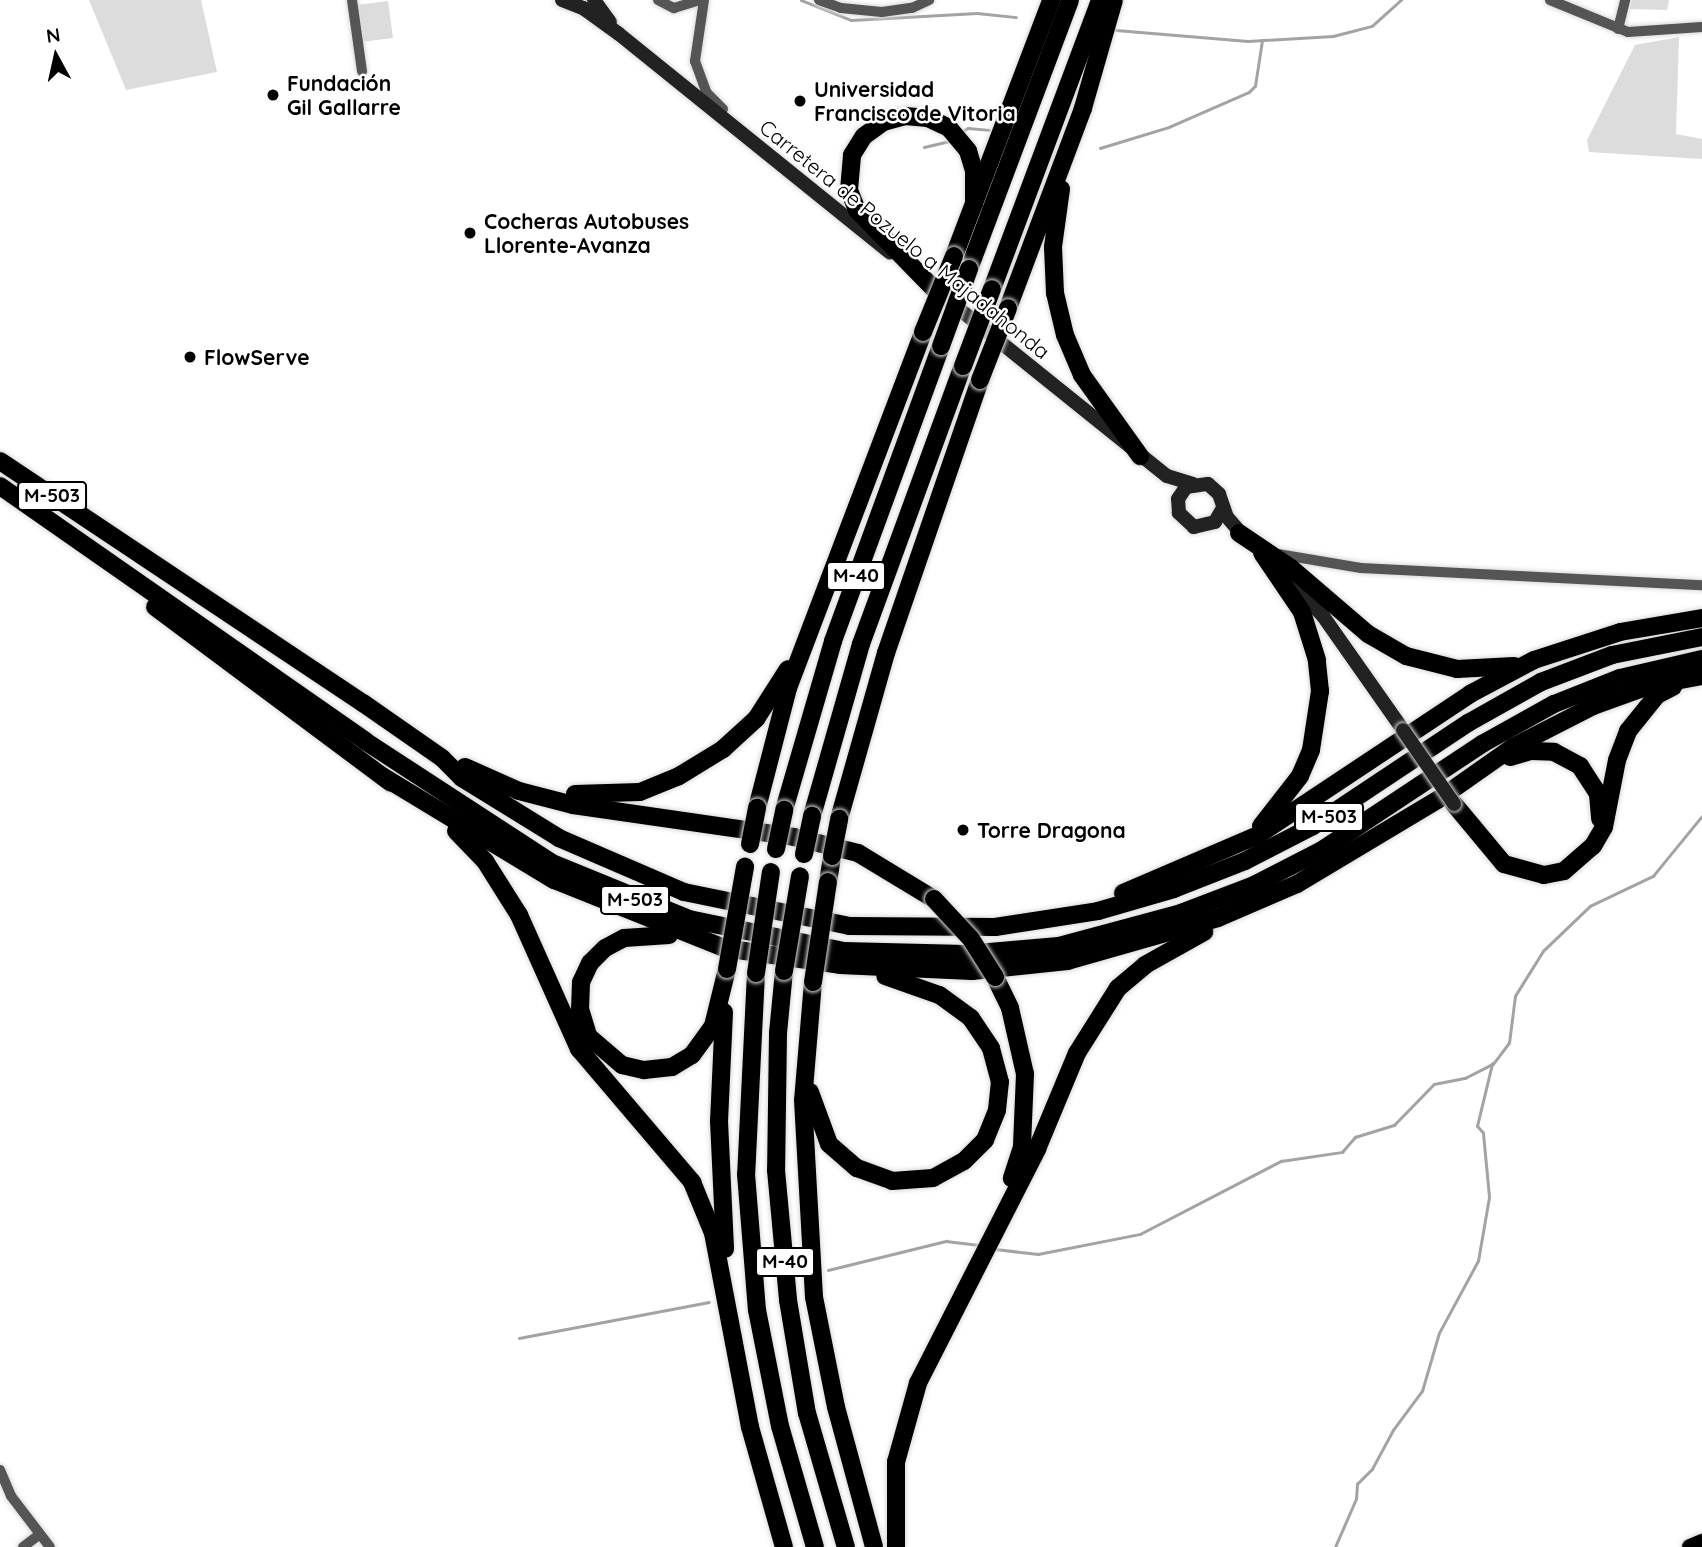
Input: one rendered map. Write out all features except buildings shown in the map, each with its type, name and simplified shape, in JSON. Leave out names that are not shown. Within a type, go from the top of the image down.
[{"type":"highway","points":[[693,938],[653,933],[624,938],[590,963],[581,982],[580,1009],[588,1036],[602,1053],[622,1065],[644,1070],[672,1067],[692,1055],[713,1026],[727,969],[757,808],[788,688],[1051,0]]},
{"type":"highway","name":"M-40","points":[[815,1547],[780,1426],[757,1310],[746,1174],[756,973],[771,872],[784,810],[833,641],[1070,0]]},
{"type":"highway","name":"M-40","points":[[846,1547],[807,1413],[788,1300],[776,1170],[778,1033],[784,971],[812,816],[861,644],[1100,0]]},
{"type":"highway","points":[[874,1547],[836,1407],[814,1297],[804,1169],[803,1068],[832,856],[839,820],[886,653],[980,380],[1066,155],[1114,0]]},
{"type":"highway","points":[[937,292],[858,210],[848,177],[852,155],[864,136],[883,122],[905,116],[928,118],[949,128],[968,151],[974,171],[974,204]]},
{"type":"highway","points":[[1066,155],[1053,247],[1055,293],[1063,325],[1082,376],[1140,456]]},
{"type":"highway","name":"M-503","points":[[0,461],[442,758],[520,791],[573,805],[807,840],[858,853],[934,899],[971,939],[995,977],[1019,1040],[1026,1113],[1022,1147],[1002,1215]]},
{"type":"highway","points":[[3,488],[25,511],[202,646],[458,832],[485,861],[519,915],[579,1049],[692,1182],[713,1233],[730,1309],[750,1427],[784,1547]]},
{"type":"highway","name":"M-503","points":[[3,488],[408,771],[552,863],[689,919],[843,951],[955,954],[1059,946],[1181,913],[1254,885],[1322,850],[1482,744],[1554,704],[1619,678],[1702,659]]},
{"type":"highway","points":[[1239,533],[1368,634],[1418,661],[1472,670],[1534,660]]},
{"type":"highway","name":"M-503","points":[[1227,852],[1265,822],[1292,789],[1311,750],[1318,720],[1320,691],[1311,634],[1293,596],[1261,551]]},
{"type":"highway","name":"M-503","points":[[931,930],[1095,901],[1227,852],[1300,811],[1470,694],[1534,660],[1620,632],[1702,618]]},
{"type":"highway","points":[[520,791],[595,796],[640,792],[679,776],[723,749],[756,719],[807,636]]},
{"type":"highway","name":"M-503","points":[[442,758],[462,778],[559,838],[684,892],[810,920],[931,930],[1059,918],[1138,900],[1209,876],[1313,826],[1468,723],[1541,682],[1612,655],[1702,637]]},
{"type":"highway","points":[[1513,747],[1599,694],[1680,663]]},
{"type":"highway","name":"M-503","points":[[896,1547],[896,1462],[905,1419],[934,1347],[1037,1149],[1077,1053],[1118,988],[1145,965],[1189,939],[1297,884],[1513,747],[1593,706],[1649,687],[1702,676]]},
{"type":"highway","name":"M-503","points":[[1593,846],[1604,827],[1617,760],[1639,713],[1657,695],[1702,676]]},
{"type":"highway","name":"M-503","points":[[1480,769],[1531,751],[1554,752],[1580,766],[1598,794],[1600,814],[1593,846]]},
{"type":"highway","name":"M-503","points":[[382,776],[554,880],[693,938],[774,958],[840,965],[972,971],[1067,961],[1155,939],[1297,884]]},
{"type":"highway","points":[[1454,804],[1491,852],[1521,872],[1544,875],[1564,871],[1593,846]]},
{"type":"highway","points":[[808,1033],[810,1102],[829,1144],[857,1168],[892,1181],[933,1178],[964,1161],[985,1140],[997,1110],[1000,1082],[991,1048],[971,1018],[939,995],[908,981],[840,965]]},
{"type":"highway","points":[[727,969],[719,1121],[730,1309]]},
{"type":"main road","points":[[1690,1547],[1702,1542]]},
{"type":"street","points":[[352,0],[362,71]]},
{"type":"street","name":"Carretera de Pozuelo a Majadahonda","points":[[594,0],[619,34]]},
{"type":"street","points":[[658,0],[674,8],[702,0],[695,42],[698,73],[712,100],[754,143]]},
{"type":"street","points":[[819,0],[841,8],[882,12],[912,8],[929,0]]},
{"type":"street","points":[[1550,0],[1623,31],[1702,27]]},
{"type":"street","points":[[1623,31],[1625,0]]},
{"type":"street","name":"Carretera de Pozuelo a Majadahonda","points":[[570,1],[619,34],[1140,456],[1167,476],[1193,484]]},
{"type":"street","name":"Carretera de Pozuelo a Majadahonda","points":[[1167,476],[1178,499]]},
{"type":"street","points":[[1239,533],[1223,508],[1215,488],[1193,484],[1178,499],[1182,519],[1194,527],[1207,526],[1261,551],[1312,562],[1361,568],[1702,585]]},
{"type":"street","points":[[1207,526],[1223,508]]},
{"type":"street","points":[[1261,551],[1314,606],[1454,804]]},
{"type":"street","points":[[0,1470],[11,1496],[50,1547]]},
{"type":"street","points":[[23,1547],[40,1534]]},
{"type":"shaded area","points":[[89,0],[201,0],[217,72],[126,90]]},
{"type":"shaded area","points":[[1632,0],[1669,0],[1667,10],[1630,9]]},
{"type":"shaded area","points":[[388,1],[393,38],[361,42],[357,5]]},
{"type":"shaded area","points":[[1679,37],[1676,134],[1702,139],[1702,159],[1589,152],[1587,140],[1635,45]]},
{"type":"waterway","points":[[801,0],[851,20],[977,13],[1016,17]]},
{"type":"waterway","points":[[1116,30],[1248,41],[1333,36],[1372,26],[1401,0]]},
{"type":"waterway","points":[[1100,148],[1169,127],[1249,92],[1255,86],[1262,41]]},
{"type":"waterway","points":[[961,132],[968,128],[989,130]]},
{"type":"waterway","points":[[924,147],[950,141]]},
{"type":"waterway","points":[[995,1249],[1038,1254],[1140,1234],[1281,1161],[1342,1152],[1355,1137],[1394,1125],[1434,1084],[1465,1078],[1493,1064],[1509,1043],[1515,996],[1543,951],[1590,906],[1653,876],[1702,816]]},
{"type":"waterway","points":[[1335,1547],[1356,1499],[1357,1484],[1372,1469],[1393,1430],[1422,1391],[1439,1333],[1478,1261],[1489,1197],[1483,1133],[1477,1126],[1492,1064]]},
{"type":"waterway","points":[[828,1270],[946,1241],[977,1245]]},
{"type":"waterway","points":[[519,1338],[709,1302]]},
{"type":"place","name":"Fundación Gil Gallarre","points":[[273,95]]},
{"type":"place","name":"Universidad Francisco de Vitoria","points":[[800,101]]},
{"type":"place","name":"Cocheras Autobuses Llorente-Avanza","points":[[470,233]]},
{"type":"place","name":"FlowServe","points":[[190,357]]},
{"type":"place","name":"Torre Dragona","points":[[963,830]]}]
